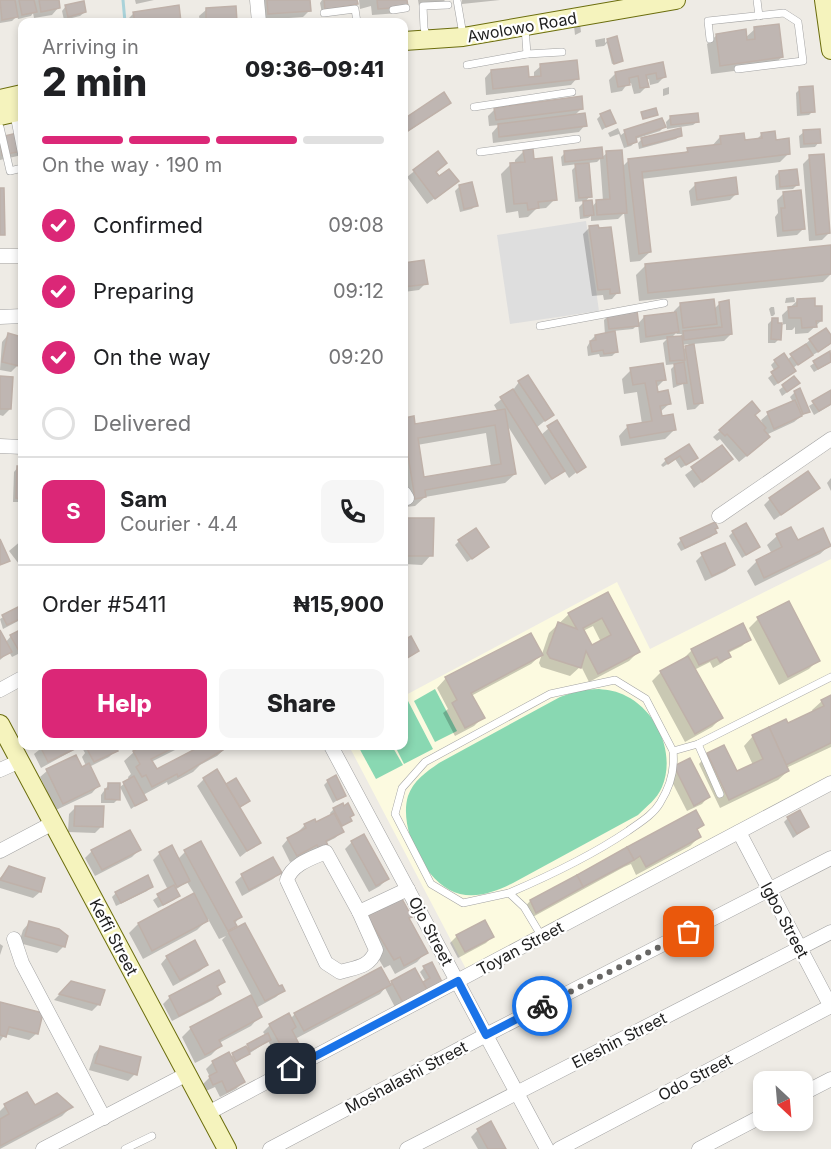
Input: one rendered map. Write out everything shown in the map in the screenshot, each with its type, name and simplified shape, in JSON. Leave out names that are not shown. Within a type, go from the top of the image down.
[{"type":"main road","name":"Awolowo Road","points":[[462,32],[613,0]]},
{"type":"main road","name":"Awolowo Road","points":[[408,30],[425,33],[462,32],[525,26],[676,0]]},
{"type":"main road","points":[[824,0],[831,50]]},
{"type":"main road","name":"Awolowo Road","points":[[408,39],[425,33]]},
{"type":"main road","points":[[0,99],[18,95]]},
{"type":"main road","name":"Keffi Street","points":[[0,724],[227,1149]]},
{"type":"street","points":[[257,0],[259,18]]},
{"type":"street","points":[[0,256],[18,255]]},
{"type":"street","points":[[0,317],[18,316]]},
{"type":"street","points":[[716,518],[831,439]]},
{"type":"street","points":[[0,446],[18,447]]},
{"type":"street","points":[[0,690],[18,680]]},
{"type":"street","name":"Ojo Street","points":[[333,750],[547,1149]]},
{"type":"street","points":[[0,770],[20,761]]},
{"type":"street","name":"Toyan Street","points":[[208,1113],[831,783]]},
{"type":"street","points":[[0,851],[53,823]]},
{"type":"street","name":"Igbo Street","points":[[739,832],[831,1006]]},
{"type":"street","points":[[326,852],[359,912],[376,950],[373,960],[340,972],[326,963],[287,880],[289,872],[310,858],[326,852]]},
{"type":"street","name":"Moshalashi Street","points":[[270,1149],[831,858]]},
{"type":"street","points":[[359,912],[408,889]]},
{"type":"street","name":"Eleshin Street","points":[[407,1149],[831,932]]},
{"type":"street","points":[[14,939],[22,963],[104,1118]]},
{"type":"street","name":"Odo Street","points":[[559,1149],[831,1006]]},
{"type":"street","points":[[43,1149],[187,1074]]},
{"type":"street","points":[[813,1089],[831,1079]]},
{"type":"street","points":[[699,1149],[753,1121]]},
{"type":"lane","points":[[457,0],[462,32]]},
{"type":"lane","points":[[757,0],[759,15]]},
{"type":"lane","points":[[425,33],[423,6],[448,5]]},
{"type":"lane","points":[[393,10],[406,8]]},
{"type":"lane","points":[[324,14],[355,9],[356,18]]},
{"type":"lane","points":[[710,39],[708,21],[784,13],[798,22],[803,61],[738,69]]},
{"type":"lane","points":[[525,26],[527,54]]},
{"type":"lane","points":[[467,65],[527,54],[562,52]]},
{"type":"lane","points":[[474,107],[572,92]]},
{"type":"lane","points":[[12,113],[18,139]]},
{"type":"lane","points":[[0,126],[10,171],[18,169]]},
{"type":"lane","points":[[480,152],[577,139]]},
{"type":"lane","points":[[540,326],[664,303]]},
{"type":"lane","points":[[673,750],[698,744],[831,677]]},
{"type":"lane","points":[[615,680],[646,699],[673,750],[674,763],[671,780],[660,804],[642,821],[608,845],[554,874],[509,892],[463,903],[431,884],[395,814],[402,788],[425,762],[550,694],[615,680]]},
{"type":"lane","points":[[698,744],[720,794]]},
{"type":"lane","points":[[509,892],[524,907],[542,937]]},
{"type":"lane","points":[[125,1149],[152,1136]]},
{"type":"shaded area","points":[[586,221],[599,311],[510,324],[497,235]]},
{"type":"shaded area","points":[[831,559],[831,775],[466,969],[351,750],[408,750],[408,694],[617,582],[650,649]]},
{"type":"green space","points":[[435,689],[457,731],[435,742],[414,701]]},
{"type":"green space","points":[[599,689],[626,696],[647,712],[655,723],[661,735],[667,761],[662,787],[655,799],[638,815],[500,889],[467,895],[448,889],[436,880],[418,854],[407,824],[408,796],[417,781],[439,763],[560,697],[580,690]]},
{"type":"green space","points":[[408,701],[433,749],[404,764],[397,750],[408,750]]},
{"type":"green space","points":[[360,750],[394,750],[403,765],[376,779]]},
{"type":"building","points":[[0,0],[15,0],[18,17],[2,20]]},
{"type":"building","points":[[19,0],[34,0],[37,12],[22,15]]},
{"type":"building","points":[[39,0],[59,0],[60,8],[41,12]]},
{"type":"building","points":[[267,0],[310,0],[311,11],[268,14]]},
{"type":"building","points":[[324,0],[357,0],[358,4],[325,10]]},
{"type":"building","points":[[377,0],[407,0],[408,7],[378,9]]},
{"type":"building","points":[[84,1],[86,12],[68,17],[65,5]]},
{"type":"building","points":[[179,5],[181,18],[134,18],[133,12]]},
{"type":"building","points":[[236,6],[237,18],[206,18],[206,8]]},
{"type":"building","points":[[779,24],[783,57],[720,66],[716,34],[746,29],[747,40],[755,39],[754,27]]},
{"type":"building","points":[[617,36],[623,61],[614,64],[607,39]]},
{"type":"building","points":[[577,60],[579,79],[493,89],[491,70],[528,66],[529,77],[541,76],[540,64]]},
{"type":"building","points":[[663,62],[666,77],[657,79],[656,73],[646,75],[649,87],[640,88],[638,76],[629,78],[630,85],[618,87],[615,72]]},
{"type":"building","points":[[813,86],[815,112],[801,113],[799,87]]},
{"type":"building","points":[[444,92],[451,103],[408,131],[408,116]]},
{"type":"building","points":[[582,96],[583,109],[496,120],[494,108]]},
{"type":"building","points":[[656,108],[658,115],[643,119],[641,112]]},
{"type":"building","points":[[610,110],[616,123],[606,127],[600,114]]},
{"type":"building","points":[[585,113],[587,126],[499,137],[498,124]]},
{"type":"building","points":[[698,113],[699,122],[671,125],[670,116]]},
{"type":"building","points":[[662,118],[666,127],[636,137],[637,142],[628,145],[624,130]]},
{"type":"building","points":[[681,128],[682,136],[643,146],[641,138]]},
{"type":"building","points":[[820,129],[821,143],[804,144],[803,130]]},
{"type":"building","points":[[775,131],[776,140],[789,138],[790,154],[642,172],[651,252],[639,254],[628,159],[688,152],[687,148],[721,144],[720,136],[744,133],[745,140],[762,138],[761,133]]},
{"type":"building","points":[[18,133],[18,152],[2,155],[0,137]]},
{"type":"building","points":[[602,147],[603,158],[565,162],[564,151]]},
{"type":"building","points":[[533,149],[534,159],[552,157],[557,200],[538,202],[539,208],[528,210],[527,203],[514,204],[510,163],[525,162],[523,150]]},
{"type":"building","points":[[622,150],[627,213],[597,215],[596,200],[610,199],[606,151]]},
{"type":"building","points":[[438,151],[447,163],[436,172],[439,176],[449,169],[459,181],[435,199],[413,170]]},
{"type":"building","points":[[824,154],[830,233],[816,235],[809,155]]},
{"type":"building","points":[[589,163],[592,197],[579,198],[575,164]]},
{"type":"building","points":[[797,169],[799,185],[780,187],[779,171]]},
{"type":"building","points":[[736,177],[738,194],[697,200],[695,183]]},
{"type":"building","points":[[472,182],[478,206],[464,209],[459,185]]},
{"type":"building","points":[[0,188],[4,188],[5,235],[0,235]]},
{"type":"building","points":[[801,190],[805,229],[783,231],[781,208],[785,208],[783,192]]},
{"type":"building","points":[[592,200],[594,215],[584,216],[583,201]]},
{"type":"building","points":[[598,225],[599,228],[611,227],[620,293],[610,294],[610,289],[598,290],[589,226]]},
{"type":"building","points":[[831,245],[831,274],[648,293],[645,264]]},
{"type":"building","points":[[424,260],[428,284],[408,286],[408,262]]},
{"type":"building","points":[[815,298],[815,306],[822,306],[822,321],[816,321],[817,327],[802,328],[801,318],[789,318],[788,307],[797,306],[797,299]]},
{"type":"building","points":[[714,299],[717,324],[683,328],[680,303]]},
{"type":"building","points":[[729,300],[732,334],[684,340],[683,331],[722,327],[719,302]]},
{"type":"building","points":[[637,311],[639,326],[609,329],[607,314]]},
{"type":"building","points":[[676,312],[679,332],[646,337],[644,316]]},
{"type":"building","points":[[772,318],[778,318],[778,323],[782,323],[781,340],[771,339]]},
{"type":"building","points":[[826,328],[831,335],[831,343],[818,352],[809,339]]},
{"type":"building","points":[[615,331],[618,352],[604,354],[603,350],[592,352],[590,341],[596,340],[595,335]]},
{"type":"building","points":[[8,333],[18,336],[18,366],[2,362]]},
{"type":"building","points":[[682,336],[685,360],[670,361],[667,337]]},
{"type":"building","points":[[694,344],[703,403],[694,404],[685,346]]},
{"type":"building","points":[[806,344],[813,355],[798,365],[790,354]]},
{"type":"building","points":[[830,351],[831,362],[818,369],[813,361]]},
{"type":"building","points":[[784,353],[796,371],[778,383],[771,372],[779,367],[774,360]]},
{"type":"building","points":[[684,362],[687,383],[677,384],[674,364]]},
{"type":"building","points":[[663,363],[666,380],[656,381],[658,392],[668,390],[671,404],[660,406],[662,416],[673,414],[676,430],[630,438],[627,425],[652,421],[645,383],[633,385],[630,368]]},
{"type":"building","points":[[528,375],[554,415],[545,421],[518,381]]},
{"type":"building","points":[[0,376],[13,377],[11,409],[0,409]]},
{"type":"building","points":[[794,376],[800,383],[787,392],[782,385]]},
{"type":"building","points":[[800,388],[810,412],[803,414],[794,391]]},
{"type":"building","points":[[513,389],[565,471],[552,479],[500,397]]},
{"type":"building","points":[[831,390],[831,404],[819,411],[812,401]]},
{"type":"building","points":[[795,400],[802,416],[774,429],[767,412]]},
{"type":"building","points":[[752,401],[760,411],[755,415],[770,437],[747,456],[727,434],[725,436],[719,430]]},
{"type":"building","points":[[505,409],[516,474],[425,490],[426,497],[415,499],[408,455],[408,417],[414,416],[415,424]],"holes":[[[495,425],[501,464],[424,477],[418,438]]]},
{"type":"building","points":[[557,420],[586,467],[577,473],[547,426]]},
{"type":"building","points":[[689,444],[698,458],[686,465],[680,456],[668,464],[665,459]]},
{"type":"building","points":[[722,445],[733,459],[702,482],[691,467]]},
{"type":"building","points":[[17,466],[18,466],[18,498],[16,498]]},
{"type":"building","points":[[808,471],[820,488],[781,515],[769,498]]},
{"type":"building","points":[[408,518],[434,518],[433,556],[408,556]]},
{"type":"building","points":[[715,522],[718,528],[715,529],[717,533],[685,548],[680,538]]},
{"type":"building","points":[[746,523],[760,547],[746,555],[732,531]]},
{"type":"building","points":[[791,527],[798,540],[823,528],[831,546],[764,578],[756,560],[782,547],[776,534]]},
{"type":"building","points":[[476,528],[489,547],[472,559],[458,540]]},
{"type":"building","points":[[0,539],[10,561],[0,565]]},
{"type":"building","points":[[725,543],[735,565],[712,576],[701,553]]},
{"type":"building","points":[[608,592],[640,652],[598,674],[586,651],[581,668],[550,658],[547,653],[558,622],[577,629],[568,613]],"holes":[[[602,618],[611,635],[592,645],[583,628]]]},
{"type":"building","points":[[789,601],[820,661],[788,677],[757,617]]},
{"type":"building","points":[[18,607],[18,620],[7,625],[2,615]]},
{"type":"building","points":[[743,623],[751,640],[728,651],[731,657],[720,662],[717,657],[699,665],[691,649]]},
{"type":"building","points":[[0,630],[12,652],[0,658]]},
{"type":"building","points":[[18,631],[18,649],[10,635]]},
{"type":"building","points":[[531,633],[543,655],[471,693],[485,718],[465,728],[452,703],[457,700],[445,677]]},
{"type":"building","points":[[411,636],[419,651],[408,658],[408,638]]},
{"type":"building","points":[[688,656],[723,718],[695,734],[660,671]]},
{"type":"building","points":[[831,695],[831,743],[786,765],[769,727],[786,719],[788,723],[824,706],[821,700]]},
{"type":"building","points":[[769,727],[789,771],[729,800],[707,753],[724,745],[737,771],[763,759],[752,735]]},
{"type":"building","points":[[42,750],[73,750],[48,762]]},
{"type":"building","points":[[88,750],[118,751],[94,762]]},
{"type":"building","points":[[169,750],[151,759],[157,769],[193,750],[223,750],[178,777],[177,774],[152,787],[146,775],[142,777],[136,767],[140,764],[133,751]]},
{"type":"building","points":[[76,755],[82,767],[89,763],[100,786],[63,804],[46,769]]},
{"type":"building","points":[[690,758],[710,797],[694,806],[674,766]]},
{"type":"building","points":[[217,769],[261,843],[247,851],[203,778]]},
{"type":"building","points":[[336,775],[346,796],[337,800],[327,780]]},
{"type":"building","points":[[134,776],[147,800],[135,806],[123,782]]},
{"type":"building","points":[[236,778],[250,801],[240,807],[226,784]]},
{"type":"building","points":[[108,783],[120,783],[120,800],[105,799],[105,789],[108,789]]},
{"type":"building","points":[[343,803],[344,806],[348,803],[354,815],[350,817],[352,821],[342,826],[333,808]]},
{"type":"building","points":[[75,806],[104,806],[103,827],[74,826]]},
{"type":"building","points":[[696,810],[704,825],[697,829],[701,837],[646,867],[640,856],[634,860],[627,847]]},
{"type":"building","points":[[800,810],[809,827],[797,834],[787,817]]},
{"type":"building","points":[[334,813],[344,832],[326,841],[329,848],[321,852],[317,845],[297,856],[287,838],[306,828],[304,824],[315,819],[316,822]]},
{"type":"building","points":[[130,830],[141,850],[102,870],[91,850]]},
{"type":"building","points":[[364,834],[389,879],[376,886],[351,841]]},
{"type":"building","points":[[201,841],[242,917],[234,921],[237,926],[228,931],[184,850]]},
{"type":"building","points":[[172,845],[190,881],[177,887],[159,852]]},
{"type":"building","points":[[627,847],[634,860],[583,887],[577,875]]},
{"type":"building","points":[[273,857],[282,873],[249,890],[241,874]]},
{"type":"building","points":[[9,866],[45,878],[41,892],[0,880]]},
{"type":"building","points":[[148,875],[153,887],[121,903],[115,892]]},
{"type":"building","points":[[577,875],[583,887],[536,913],[530,900]]},
{"type":"building","points":[[174,885],[180,896],[163,905],[157,894]]},
{"type":"building","points":[[194,893],[208,921],[152,951],[138,923]]},
{"type":"building","points":[[401,897],[412,917],[409,918],[428,953],[404,966],[400,957],[394,960],[367,916]]},
{"type":"building","points":[[485,920],[494,937],[465,952],[456,935]]},
{"type":"building","points":[[29,921],[59,929],[68,936],[65,947],[25,936]]},
{"type":"building","points":[[245,923],[279,986],[282,985],[285,991],[265,1001],[228,932]]},
{"type":"building","points":[[195,940],[208,965],[180,980],[166,956]]},
{"type":"building","points":[[432,962],[442,982],[427,990],[423,982],[430,978],[423,966]]},
{"type":"building","points":[[381,967],[391,985],[304,1031],[294,1013]]},
{"type":"building","points":[[415,968],[427,990],[403,1003],[391,981]]},
{"type":"building","points":[[219,970],[225,982],[217,986],[221,994],[179,1016],[169,996]]},
{"type":"building","points":[[71,981],[105,990],[100,1005],[59,994]]},
{"type":"building","points":[[251,995],[262,1017],[219,1040],[222,1046],[205,1055],[190,1027]]},
{"type":"building","points":[[0,1002],[43,1013],[38,1034],[9,1027],[6,1037],[0,1035]]},
{"type":"building","points":[[289,1013],[296,1027],[292,1030],[304,1054],[290,1062],[269,1024]]},
{"type":"building","points":[[268,1033],[271,1040],[250,1051],[247,1044]]},
{"type":"building","points":[[277,1044],[287,1064],[279,1068],[269,1048]]},
{"type":"building","points":[[100,1046],[141,1057],[137,1075],[95,1063]]},
{"type":"building","points":[[246,1046],[250,1054],[236,1061],[232,1053]]},
{"type":"building","points":[[229,1052],[245,1082],[227,1092],[222,1081],[213,1085],[209,1076],[217,1072],[212,1061]]},
{"type":"building","points":[[27,1092],[35,1105],[57,1093],[73,1107],[0,1146],[0,1119],[9,1114],[4,1104]]},
{"type":"building","points":[[491,1121],[506,1149],[488,1149],[477,1129]]},
{"type":"waterway","points":[[123,0],[125,18]]},
{"type":"way so far","points":[[542,1006],[689,932]]},
{"type":"route","points":[[291,1069],[458,981],[486,1035],[542,1006]]}]
